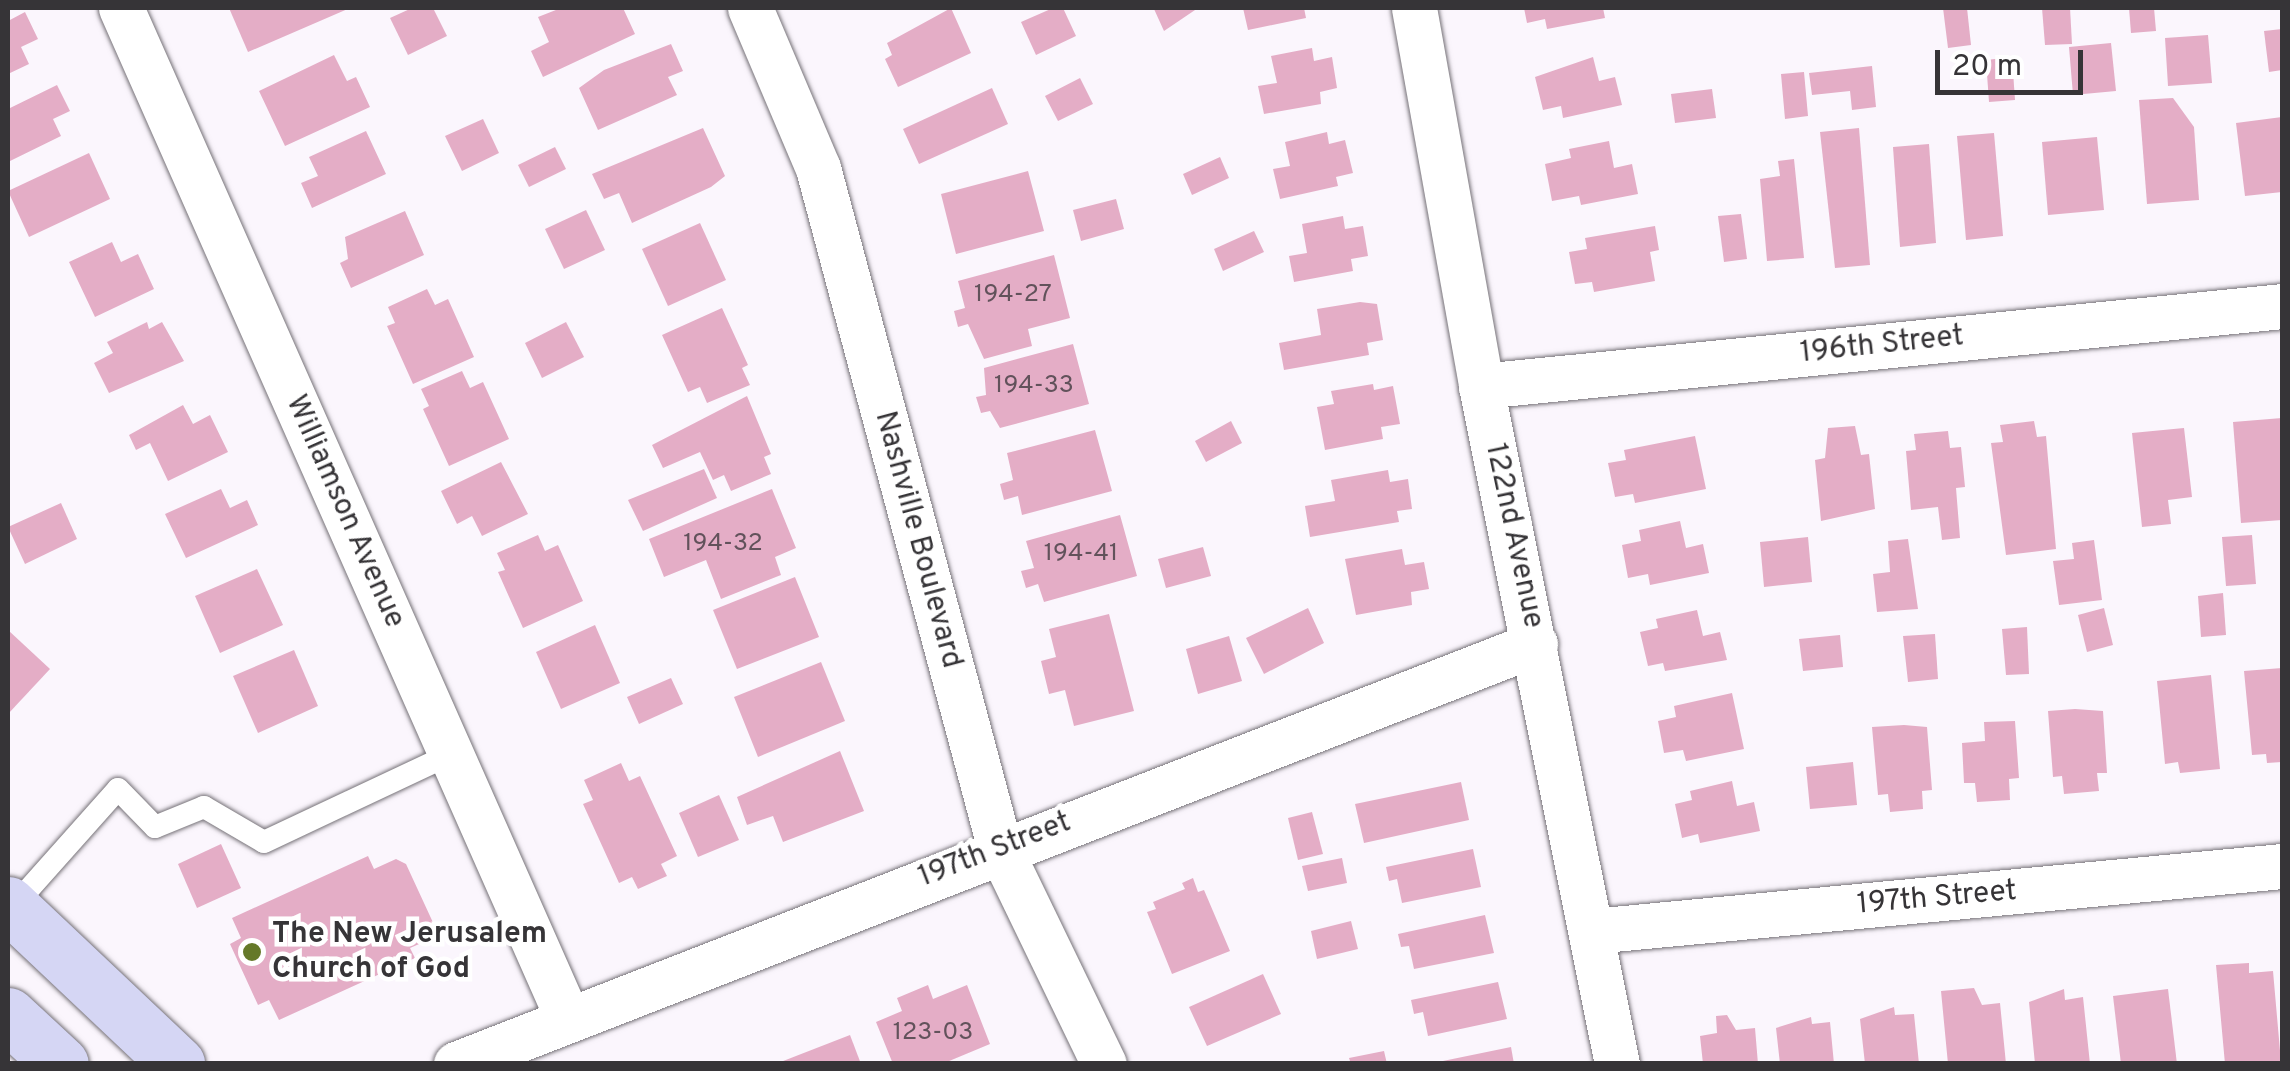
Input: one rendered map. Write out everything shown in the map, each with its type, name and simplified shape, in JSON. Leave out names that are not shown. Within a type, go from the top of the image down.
[{"type":"main road","points":[[10,906],[177,1064]]},
{"type":"main road","points":[[8,1015],[61,1064]]},
{"type":"street","name":"Williamson Avenue","points":[[121,8],[567,1016]]},
{"type":"street","name":"Nashville Boulevard","points":[[750,8],[818,168],[1000,849],[1104,1064]]},
{"type":"street","name":"122nd Avenue","points":[[1414,8],[1481,386],[1536,644],[1617,1064]]},
{"type":"street","name":"196th Street","points":[[1481,386],[2282,306]]},
{"type":"street","name":"197th Street","points":[[456,1064],[567,1016],[1536,644]]},
{"type":"street","name":"197th Street","points":[[1592,931],[2282,866]]},
{"type":"lane","points":[[10,906],[118,788],[154,827],[204,807],[264,842],[450,754]]},
{"type":"building","points":[[229,8],[350,8],[248,52]]},
{"type":"building","points":[[412,8],[433,8],[447,36],[408,55],[390,18]]},
{"type":"building","points":[[561,8],[623,8],[635,34],[543,77],[531,51],[549,42],[538,17]]},
{"type":"building","points":[[951,8],[971,53],[898,87],[885,59],[892,55],[887,43]]},
{"type":"building","points":[[1053,8],[1063,8],[1076,36],[1036,55],[1021,22]]},
{"type":"building","points":[[1157,8],[1198,8],[1164,31],[1154,9]]},
{"type":"building","points":[[1243,8],[1304,8],[1306,18],[1248,30]]},
{"type":"building","points":[[1524,8],[1603,8],[1605,18],[1547,29],[1545,19],[1527,23]]},
{"type":"building","points":[[1943,8],[1967,8],[1971,45],[1948,48]]},
{"type":"building","points":[[2042,8],[2070,8],[2072,44],[2045,45]]},
{"type":"building","points":[[2129,8],[2154,8],[2156,31],[2131,33]]},
{"type":"building","points":[[25,12],[38,39],[21,47],[29,64],[8,74],[8,21]]},
{"type":"building","points":[[2282,29],[2282,70],[2269,72],[2264,31]]},
{"type":"building","points":[[2208,35],[2212,83],[2168,86],[2165,38]]},
{"type":"building","points":[[2111,43],[2116,91],[2073,95],[2069,47]]},
{"type":"building","points":[[671,44],[683,71],[668,77],[677,95],[598,130],[579,88],[604,70]]},
{"type":"building","points":[[1312,48],[1314,61],[1332,57],[1337,88],[1320,92],[1321,104],[1264,114],[1258,86],[1277,83],[1271,56]]},
{"type":"building","points":[[334,55],[347,81],[356,77],[370,107],[285,146],[259,91]]},
{"type":"building","points":[[1593,57],[1599,81],[1615,77],[1622,105],[1563,118],[1561,106],[1543,110],[1535,77]]},
{"type":"building","points":[[2012,57],[2015,100],[1989,102],[1986,60]]},
{"type":"building","points":[[1872,66],[1876,107],[1852,110],[1850,91],[1812,95],[1809,73]]},
{"type":"building","points":[[1804,72],[1808,116],[1785,119],[1781,74]]},
{"type":"building","points":[[1080,78],[1093,104],[1058,121],[1045,96]]},
{"type":"building","points":[[57,85],[70,111],[53,119],[61,136],[8,162],[8,109]]},
{"type":"building","points":[[992,88],[1008,124],[919,164],[903,129]]},
{"type":"building","points":[[1712,89],[1716,118],[1675,123],[1671,94]]},
{"type":"building","points":[[2173,98],[2194,127],[2199,200],[2147,204],[2139,100]]},
{"type":"building","points":[[2282,117],[2282,192],[2245,196],[2236,123]]},
{"type":"building","points":[[483,119],[499,153],[462,171],[445,136]]},
{"type":"building","points":[[703,128],[725,176],[711,187],[632,223],[619,193],[604,199],[592,174]]},
{"type":"building","points":[[1859,128],[1870,265],[1835,268],[1820,132]]},
{"type":"building","points":[[366,131],[386,174],[312,208],[301,183],[318,176],[309,157]]},
{"type":"building","points":[[1327,132],[1329,144],[1345,140],[1353,173],[1336,177],[1338,186],[1280,199],[1273,169],[1290,166],[1285,142]]},
{"type":"building","points":[[1994,133],[2003,236],[1966,240],[1957,136]]},
{"type":"building","points":[[2097,137],[2104,210],[2048,215],[2042,142]]},
{"type":"building","points":[[1609,141],[1614,168],[1632,164],[1638,194],[1581,205],[1579,196],[1552,201],[1545,164],[1571,158],[1569,149]]},
{"type":"building","points":[[1929,144],[1936,243],[1900,247],[1893,147]]},
{"type":"building","points":[[555,147],[566,169],[529,187],[518,165]]},
{"type":"building","points":[[89,153],[110,199],[29,237],[8,191]]},
{"type":"building","points":[[1220,157],[1229,178],[1192,195],[1183,174]]},
{"type":"building","points":[[1794,159],[1804,258],[1767,261],[1760,179],[1780,176],[1778,161]]},
{"type":"building","points":[[1028,171],[1044,231],[956,254],[941,194]]},
{"type":"building","points":[[1116,199],[1124,229],[1081,241],[1073,210]]},
{"type":"building","points":[[586,210],[605,250],[564,269],[545,229]]},
{"type":"building","points":[[405,211],[424,255],[351,288],[340,263],[348,259],[345,237]]},
{"type":"building","points":[[1741,214],[1747,259],[1724,262],[1718,216]]},
{"type":"building","points":[[1343,216],[1345,229],[1363,226],[1368,256],[1351,259],[1353,271],[1294,282],[1289,256],[1307,253],[1302,224]]},
{"type":"building","points":[[700,223],[726,280],[668,306],[642,249]]},
{"type":"building","points":[[1655,226],[1659,250],[1650,252],[1655,281],[1594,292],[1592,282],[1575,284],[1569,252],[1587,249],[1585,238]]},
{"type":"building","points":[[1254,231],[1264,252],[1223,271],[1214,249]]},
{"type":"building","points":[[112,242],[121,262],[138,254],[154,289],[95,317],[69,262]]},
{"type":"building","points":[[1054,255],[1070,318],[1028,329],[1032,346],[984,359],[968,324],[958,327],[954,311],[965,308],[958,281]]},
{"type":"building","points":[[427,289],[435,305],[448,299],[474,357],[413,384],[387,326],[395,323],[388,307]]},
{"type":"building","points":[[1360,302],[1377,304],[1383,340],[1367,343],[1369,355],[1284,370],[1279,343],[1321,335],[1317,309]]},
{"type":"building","points":[[722,308],[748,365],[742,368],[750,385],[707,403],[700,387],[688,392],[662,335]]},
{"type":"building","points":[[147,322],[149,329],[162,322],[184,361],[109,393],[94,363],[113,353],[107,342]]},
{"type":"building","points":[[566,322],[584,357],[542,378],[525,343]]},
{"type":"building","points":[[1073,344],[1089,404],[1000,428],[990,411],[981,413],[976,397],[986,395],[984,368]]},
{"type":"building","points":[[462,371],[470,388],[483,382],[509,439],[449,466],[423,409],[429,406],[421,389]]},
{"type":"building","points":[[1373,384],[1374,390],[1393,386],[1400,424],[1381,427],[1383,439],[1325,450],[1317,407],[1334,404],[1331,391]]},
{"type":"building","points":[[747,396],[771,454],[764,457],[771,474],[731,491],[724,475],[713,480],[700,452],[663,468],[652,445]]},
{"type":"building","points":[[183,405],[193,424],[210,415],[228,452],[168,481],[150,443],[136,450],[129,435]]},
{"type":"building","points":[[2282,418],[2282,520],[2241,523],[2233,422]]},
{"type":"building","points":[[1231,421],[1242,443],[1206,462],[1195,441]]},
{"type":"building","points":[[2034,421],[2037,437],[2046,436],[2056,549],[2006,555],[1991,443],[2003,442],[2000,425]]},
{"type":"building","points":[[1855,426],[1861,455],[1869,454],[1875,509],[1821,521],[1815,460],[1825,458],[1828,428]]},
{"type":"building","points":[[2184,428],[2192,497],[2168,500],[2171,524],[2142,527],[2132,433]]},
{"type":"building","points":[[1095,430],[1112,491],[1022,515],[1018,496],[1004,500],[1000,484],[1013,480],[1007,453]]},
{"type":"building","points":[[1948,431],[1950,448],[1961,447],[1965,487],[1956,488],[1960,538],[1942,540],[1938,507],[1911,510],[1906,451],[1916,450],[1914,434]]},
{"type":"building","points":[[1695,436],[1706,489],[1635,503],[1633,494],[1615,497],[1608,463],[1626,460],[1624,450]]},
{"type":"building","points":[[501,462],[528,514],[482,536],[472,516],[457,524],[441,491]]},
{"type":"building","points":[[704,469],[717,498],[643,531],[628,500]]},
{"type":"building","points":[[1388,470],[1390,482],[1408,479],[1412,509],[1397,511],[1399,522],[1310,537],[1305,506],[1335,501],[1331,480]]},
{"type":"building","points":[[221,489],[230,508],[247,500],[258,525],[186,558],[165,514]]},
{"type":"building","points":[[772,489],[796,548],[775,557],[781,575],[721,599],[706,560],[664,577],[649,539]]},
{"type":"building","points":[[61,503],[77,539],[25,564],[8,527]]},
{"type":"building","points":[[1120,515],[1137,576],[1044,602],[1038,584],[1026,588],[1021,571],[1034,568],[1026,541]]},
{"type":"building","points":[[1680,521],[1686,548],[1703,544],[1709,573],[1650,585],[1648,574],[1628,578],[1622,545],[1641,541],[1639,530]]},
{"type":"building","points":[[538,535],[545,551],[558,545],[583,601],[523,628],[498,572],[505,570],[497,553]]},
{"type":"building","points":[[2252,535],[2256,584],[2226,586],[2222,537]]},
{"type":"building","points":[[1808,537],[1812,582],[1764,587],[1760,542]]},
{"type":"building","points":[[1908,539],[1918,609],[1877,612],[1873,574],[1890,572],[1888,541]]},
{"type":"building","points":[[2094,540],[2102,600],[2059,605],[2053,561],[2074,559],[2072,543]]},
{"type":"building","points":[[1203,547],[1211,576],[1166,588],[1158,559]]},
{"type":"building","points":[[1402,549],[1405,565],[1424,562],[1429,589],[1411,592],[1412,605],[1356,615],[1345,559]]},
{"type":"building","points":[[257,569],[283,625],[220,653],[195,596]]},
{"type":"building","points":[[795,577],[819,637],[737,669],[713,610]]},
{"type":"building","points":[[2223,593],[2226,635],[2201,637],[2198,596]]},
{"type":"building","points":[[1308,608],[1324,643],[1264,674],[1246,638]]},
{"type":"building","points":[[2104,608],[2113,645],[2087,652],[2078,615]]},
{"type":"building","points":[[1697,610],[1703,636],[1720,632],[1727,660],[1665,671],[1663,663],[1648,666],[1640,632],[1658,628],[1656,619]]},
{"type":"building","points":[[1109,614],[1134,711],[1074,726],[1065,690],[1049,694],[1041,661],[1056,657],[1049,629]]},
{"type":"building","points":[[595,625],[620,683],[561,709],[536,652]]},
{"type":"building","points":[[2027,627],[2029,674],[2006,675],[2002,629]]},
{"type":"building","points":[[8,630],[50,669],[8,714]]},
{"type":"building","points":[[1935,634],[1938,679],[1908,682],[1903,636]]},
{"type":"building","points":[[1840,635],[1843,667],[1803,671],[1799,639]]},
{"type":"building","points":[[1229,636],[1242,681],[1198,694],[1186,649]]},
{"type":"building","points":[[294,650],[318,706],[258,733],[233,676]]},
{"type":"building","points":[[821,662],[845,721],[758,757],[734,697]]},
{"type":"building","points":[[2282,668],[2282,762],[2267,763],[2266,754],[2252,755],[2244,671]]},
{"type":"building","points":[[2211,675],[2220,769],[2180,773],[2178,762],[2165,764],[2157,681]]},
{"type":"building","points":[[671,678],[683,704],[639,724],[627,697]]},
{"type":"building","points":[[1732,693],[1744,749],[1686,761],[1683,750],[1664,753],[1658,721],[1676,717],[1674,706]]},
{"type":"building","points":[[2048,711],[2103,711],[2107,773],[2097,773],[2099,791],[2064,794],[2062,776],[2053,777]]},
{"type":"building","points":[[2015,721],[2019,778],[2009,779],[2010,800],[1977,802],[1975,783],[1964,783],[1962,743],[1985,741],[1984,722]]},
{"type":"building","points":[[1872,727],[1927,727],[1932,790],[1922,791],[1923,809],[1890,812],[1888,794],[1878,795]]},
{"type":"building","points":[[840,751],[864,811],[783,842],[773,816],[747,825],[737,797]]},
{"type":"building","points":[[1853,762],[1857,805],[1810,809],[1806,767]]},
{"type":"building","points":[[621,763],[629,781],[640,776],[677,856],[661,864],[667,876],[638,889],[632,877],[619,883],[583,804],[593,800],[584,780]]},
{"type":"building","points":[[1732,781],[1737,806],[1754,802],[1760,831],[1700,843],[1698,834],[1682,838],[1675,804],[1692,800],[1690,791]]},
{"type":"building","points":[[1461,782],[1469,820],[1364,843],[1355,804]]},
{"type":"building","points":[[719,795],[739,840],[698,857],[679,813]]},
{"type":"building","points":[[1312,812],[1323,854],[1298,860],[1288,818]]},
{"type":"building","points":[[221,844],[241,888],[197,908],[178,864]]},
{"type":"building","points":[[1473,849],[1481,887],[1402,903],[1397,879],[1389,881],[1386,867]]},
{"type":"building","points":[[368,856],[374,869],[396,859],[406,864],[436,929],[433,938],[410,948],[415,958],[279,1020],[269,1000],[258,1005],[230,944],[241,938],[232,918]]},
{"type":"building","points":[[1342,858],[1347,883],[1308,891],[1302,866]]},
{"type":"building","points":[[1193,878],[1198,892],[1204,890],[1230,951],[1172,974],[1147,912],[1156,909],[1153,902],[1185,889],[1182,883]]},
{"type":"building","points":[[1485,915],[1494,953],[1414,969],[1409,946],[1401,947],[1398,934]]},
{"type":"building","points":[[1351,921],[1358,949],[1317,959],[1311,931]]},
{"type":"building","points":[[2249,963],[2249,973],[2273,971],[2281,1062],[2225,1064],[2216,965]]},
{"type":"building","points":[[1263,974],[1281,1014],[1207,1046],[1189,1007]]},
{"type":"building","points":[[1498,982],[1507,1019],[1428,1036],[1423,1012],[1414,1014],[1411,1000]]},
{"type":"building","points":[[928,985],[933,999],[967,985],[990,1044],[942,1064],[893,1064],[876,1022],[902,1011],[897,998]]},
{"type":"building","points":[[1974,988],[1982,1005],[2000,1003],[2006,1064],[1948,1064],[1941,991]]},
{"type":"building","points":[[2064,989],[2065,1000],[2083,997],[2090,1064],[2035,1064],[2029,1002]]},
{"type":"building","points":[[2168,989],[2177,1064],[2121,1064],[2113,996]]},
{"type":"building","points":[[1894,1007],[1895,1015],[1914,1014],[1919,1064],[1865,1064],[1860,1019]]},
{"type":"building","points":[[1727,1015],[1736,1030],[1755,1028],[1758,1064],[1703,1064],[1700,1036],[1717,1033],[1716,1016]]},
{"type":"building","points":[[1811,1017],[1812,1024],[1830,1022],[1834,1064],[1780,1064],[1776,1028]]},
{"type":"building","points":[[850,1035],[861,1064],[778,1064],[778,1063]]},
{"type":"building","points":[[1511,1047],[1514,1064],[1438,1064],[1438,1062]]},
{"type":"building","points":[[1384,1051],[1387,1064],[1351,1064],[1349,1058]]},
{"type":"place","name":"The New Jerusalem Church of God","points":[[252,952]]}]
